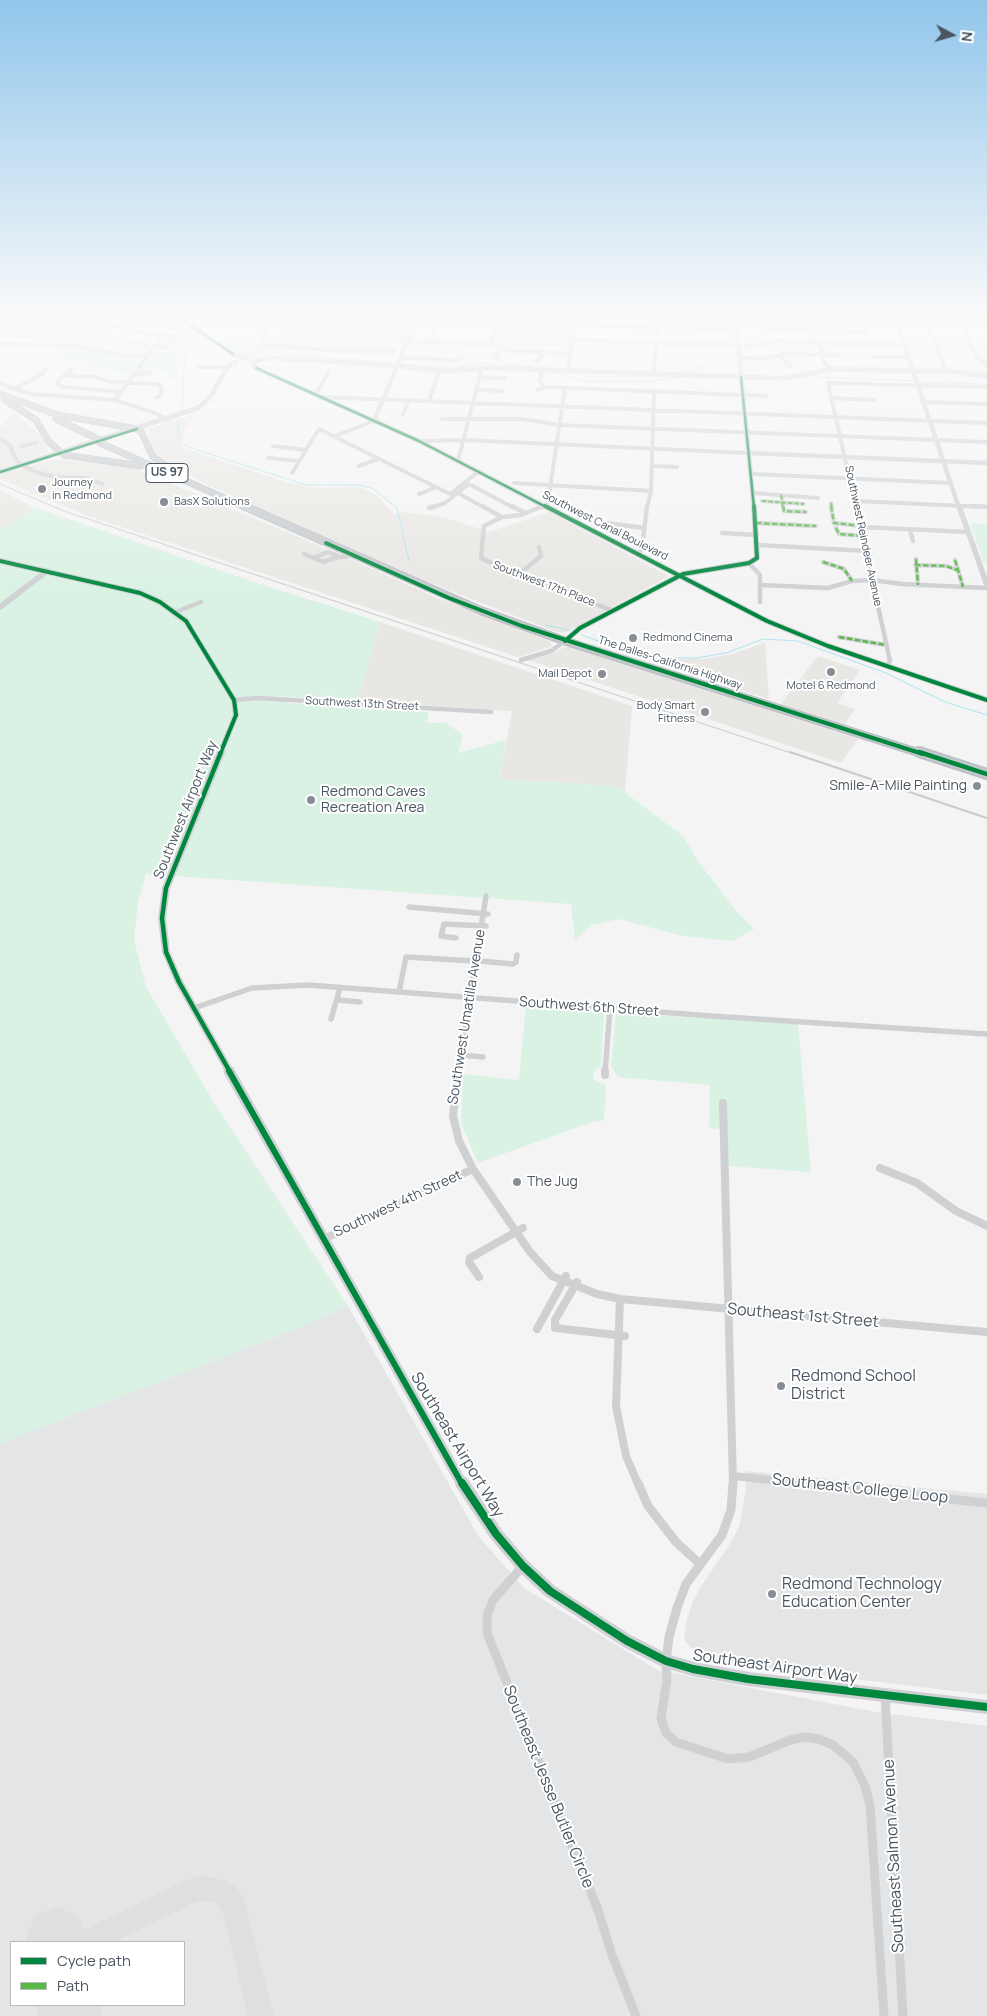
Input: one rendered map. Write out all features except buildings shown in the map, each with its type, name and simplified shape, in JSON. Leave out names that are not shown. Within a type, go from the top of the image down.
[{"type":"highway","points":[[23,411],[36,420],[50,442],[61,453],[80,458],[134,464],[198,487]]},
{"type":"highway","name":"The Dalles-California Highway","points":[[33,411],[198,487],[474,608],[565,641],[987,774]]},
{"type":"highway","points":[[46,411],[141,430],[153,457],[182,476]]},
{"type":"highway","name":"The Dalles-California Highway","points":[[99,441],[182,476],[216,494]]},
{"type":"main road","points":[[0,472],[168,420],[190,411]]},
{"type":"main road","name":"Southwest Canal Boulevard","points":[[352,411],[419,441],[680,576],[798,634],[987,700]]},
{"type":"main road","points":[[565,641],[580,628],[680,576],[697,570],[749,564],[757,558],[758,545],[752,474],[746,432],[746,412]]},
{"type":"main road","points":[[0,561],[140,593],[176,612],[186,621],[197,636],[234,700]]},
{"type":"main road","name":"Southwest Airport Way","points":[[234,700],[236,715],[172,873],[163,903],[162,926],[166,952],[173,971],[324,1239]]},
{"type":"main road","name":"Southeast Airport Way","points":[[324,1239],[472,1501],[496,1534],[524,1566],[550,1591],[578,1611],[620,1638],[666,1661],[693,1669],[748,1679],[987,1707]]},
{"type":"street","points":[[152,411],[168,420]]},
{"type":"street","points":[[335,436],[374,421],[379,411]]},
{"type":"street","points":[[458,461],[471,411]]},
{"type":"street","points":[[546,507],[551,486],[561,411]]},
{"type":"street","points":[[638,554],[642,549],[651,491],[654,411]]},
{"type":"street","points":[[704,411],[987,423]]},
{"type":"street","name":"Southwest Reindeer Avenue","points":[[835,411],[864,536],[890,661],[887,666]]},
{"type":"street","points":[[761,585],[828,588],[852,581],[872,580],[918,585],[987,586],[926,411]]},
{"type":"street","points":[[442,418],[530,420],[560,425],[987,442]]},
{"type":"street","points":[[493,419],[495,425]]},
{"type":"street","points":[[527,427],[530,420]]},
{"type":"street","points":[[292,473],[319,429],[450,494],[479,472]]},
{"type":"street","points":[[0,439],[10,445],[15,458],[21,465],[41,474],[86,478],[102,484]]},
{"type":"street","points":[[419,441],[464,440],[987,463]]},
{"type":"street","points":[[22,446],[36,443]]},
{"type":"street","points":[[273,446],[306,450]]},
{"type":"street","points":[[268,458],[299,461]]},
{"type":"street","points":[[359,466],[378,459]]},
{"type":"street","points":[[652,466],[676,467]]},
{"type":"street","points":[[752,474],[951,483]]},
{"type":"street","points":[[514,483],[651,491]]},
{"type":"street","points":[[429,508],[445,503],[456,492],[469,484],[525,513]]},
{"type":"street","points":[[419,494],[437,487]]},
{"type":"street","points":[[456,492],[502,517]]},
{"type":"street","points":[[753,493],[818,498]]},
{"type":"street","points":[[781,494],[784,511],[806,514],[805,497]]},
{"type":"street","points":[[762,501],[804,504]]},
{"type":"street","points":[[856,501],[987,507]]},
{"type":"street","points":[[831,503],[834,523],[862,527],[968,532]]},
{"type":"street","name":"Southwest 17th Place","points":[[546,507],[502,517],[484,526],[480,552],[486,561],[614,611]]},
{"type":"street","points":[[608,523],[644,528]]},
{"type":"street","points":[[756,523],[816,526]]},
{"type":"street","points":[[836,528],[837,533],[841,535],[864,536]]},
{"type":"street","points":[[910,530],[913,541]]},
{"type":"street","points":[[722,533],[757,535]]},
{"type":"street","points":[[758,545],[867,551]]},
{"type":"street","points":[[518,575],[541,556],[542,550],[539,547]]},
{"type":"street","points":[[313,558],[328,552],[338,557]]},
{"type":"street","points":[[304,554],[324,562],[352,555]]},
{"type":"street","points":[[916,558],[915,565],[918,585]]},
{"type":"street","points":[[955,560],[963,587]]},
{"type":"street","points":[[823,562],[844,569],[852,581]]},
{"type":"street","points":[[749,564],[758,571],[761,585],[760,602]]},
{"type":"street","points":[[915,565],[946,566],[957,570]]},
{"type":"street","points":[[0,607],[46,571]]},
{"type":"street","points":[[176,612],[202,602]]},
{"type":"street","points":[[840,638],[886,645]]},
{"type":"street","points":[[521,660],[529,656],[551,651],[565,641]]},
{"type":"street","name":"Southwest 13th Street","points":[[234,700],[258,698],[491,712]]},
{"type":"street","name":"Southwest Umatilla Avenue","points":[[486,896],[460,1055],[453,1116],[458,1141],[472,1169],[530,1252],[552,1276],[597,1294],[620,1299]]},
{"type":"street","points":[[409,907],[488,914]]},
{"type":"street","points":[[456,938],[441,936],[444,924],[486,926]]},
{"type":"street","points":[[399,992],[406,956],[513,964],[517,956]]},
{"type":"street","name":"Southwest 6th Street","points":[[194,1008],[252,988],[308,985],[987,1034]]},
{"type":"street","points":[[331,1019],[340,988]]},
{"type":"street","points":[[338,1000],[360,1002]]},
{"type":"street","points":[[606,1076],[610,1008]]},
{"type":"street","points":[[460,1055],[483,1057]]},
{"type":"street","points":[[724,1103],[733,1476],[731,1510],[722,1535],[686,1584],[677,1608],[669,1637],[666,1661],[667,1680],[661,1718],[666,1733],[676,1742],[722,1758],[739,1759],[790,1740],[812,1738],[826,1742],[840,1750],[858,1770],[870,1805],[884,2016]]},
{"type":"street","points":[[880,1168],[917,1183],[956,1211],[987,1226]]},
{"type":"street","name":"Southwest 4th Street","points":[[324,1239],[472,1169]]},
{"type":"street","points":[[479,1277],[469,1262],[470,1258],[523,1228]]},
{"type":"street","points":[[536,1330],[566,1276]]},
{"type":"street","points":[[577,1282],[555,1320],[555,1328],[625,1336]]},
{"type":"street","points":[[620,1299],[616,1406],[626,1456],[648,1506],[676,1542],[700,1564]]},
{"type":"street","name":"Southeast 1st Street","points":[[620,1299],[987,1332]]},
{"type":"street","name":"Southeast College Loop","points":[[733,1476],[987,1503]]},
{"type":"street","name":"Southeast Jesse Butler Circle","points":[[524,1566],[499,1591],[490,1605],[486,1622],[489,1639],[598,1910],[612,1955],[636,2016]]},
{"type":"street","name":"Southeast Salmon Avenue","points":[[885,1696],[903,2016]]},
{"type":"shaded area","points":[[14,412],[42,436],[48,452],[0,469],[0,428]]},
{"type":"shaded area","points":[[195,414],[184,433],[181,447],[289,483],[317,488],[360,487],[376,495],[394,514],[406,512],[446,518],[489,532],[549,512],[669,576],[565,633],[554,631],[408,574],[206,484],[165,463],[153,452],[147,429]]},
{"type":"shaded area","points":[[55,459],[131,467],[330,550],[437,598],[549,641],[552,646],[518,657],[88,516],[0,479],[0,475]]},
{"type":"shaded area","points":[[0,490],[33,507],[0,531]]},
{"type":"shaded area","points":[[380,622],[632,706],[625,792],[616,786],[500,779],[512,711],[357,701]]},
{"type":"shaded area","points":[[765,642],[769,699],[661,665],[669,659],[702,659],[733,654]]},
{"type":"shaded area","points":[[565,647],[571,647],[858,739],[841,763],[528,660]]},
{"type":"shaded area","points":[[818,656],[860,670],[837,703],[855,709],[845,724],[780,705]]},
{"type":"shaded area","points":[[348,1306],[479,1537],[524,1588],[657,1670],[876,1712],[987,1726],[987,2016],[0,2016],[0,1443],[283,1334]]},
{"type":"shaded area","points":[[745,1471],[987,1494],[987,1695],[754,1667],[723,1662],[696,1653],[684,1640],[687,1619],[700,1588],[732,1541],[740,1524],[746,1489]]},
{"type":"green space","points":[[33,507],[251,581],[380,622],[357,701],[276,696],[286,703],[429,712],[427,723],[446,723],[463,735],[458,753],[506,740],[500,779],[616,786],[683,836],[700,864],[736,911],[754,929],[733,941],[683,936],[619,919],[591,925],[575,940],[571,904],[146,874],[138,902],[134,940],[146,987],[214,1103],[348,1306],[283,1334],[0,1443],[0,531]]},
{"type":"green space","points":[[970,523],[987,524],[987,564],[984,563]]},
{"type":"green space","points":[[526,1005],[604,1013],[601,1067],[596,1069],[593,1074],[594,1080],[606,1085],[604,1120],[592,1122],[478,1163],[461,1123],[463,1074],[519,1080]]},
{"type":"green space","points":[[616,1013],[798,1024],[811,1172],[728,1166],[728,1130],[709,1128],[710,1085],[618,1077],[611,1066]]},
{"type":"waterway","points":[[179,419],[178,438],[180,443],[188,447],[306,485],[360,485],[374,489],[397,508],[409,561]]},
{"type":"waterway","points":[[545,625],[569,630]]},
{"type":"waterway","points":[[582,635],[625,651],[668,658],[696,658],[726,653],[763,639],[798,641],[886,673],[945,702],[987,715]]},
{"type":"taxiway","points":[[89,1941],[195,1889],[203,1887],[217,1890],[228,1897],[235,1909],[261,2016]]},
{"type":"runway","points":[[68,2006],[70,2016]]},
{"type":"railway","points":[[0,484],[64,511],[794,754]]},
{"type":"railway","points":[[790,752],[987,818]]},
{"type":"marked path","points":[[781,495],[784,511],[806,512]]},
{"type":"marked path","points":[[762,501],[804,504]]},
{"type":"marked path","points":[[831,503],[834,523],[862,526]]},
{"type":"marked path","points":[[756,523],[816,526]]},
{"type":"marked path","points":[[836,528],[839,534],[864,536]]},
{"type":"marked path","points":[[916,559],[918,585]]},
{"type":"marked path","points":[[955,560],[963,587]]},
{"type":"marked path","points":[[823,562],[844,569],[852,581]]},
{"type":"marked path","points":[[915,565],[946,566],[957,570]]},
{"type":"marked path","points":[[839,637],[886,645]]},
{"type":"cycle path","points":[[352,411],[419,441],[767,621],[828,646],[987,700]]},
{"type":"cycle path","points":[[565,641],[580,628],[683,574],[697,570],[749,563],[757,558],[756,523],[745,411]]},
{"type":"cycle path","points":[[0,472],[137,429]]},
{"type":"cycle path","points":[[326,543],[449,598],[522,626],[987,774]]},
{"type":"cycle path","points":[[0,561],[106,584],[140,593],[160,602],[186,621],[234,700],[236,715],[166,888],[162,918],[166,952],[179,982],[472,1501],[523,1566],[550,1591],[578,1611],[627,1641],[666,1661],[693,1669],[748,1679],[987,1707]]},
{"type":"place","name":"Journey in Redmond","points":[[42,489]]},
{"type":"place","name":"BasX Solutions","points":[[164,502]]},
{"type":"place","name":"Redmond Cinema","points":[[633,638]]},
{"type":"place","name":"Motel 6 Redmond","points":[[831,672]]},
{"type":"place","name":"Mail Depot","points":[[602,674]]},
{"type":"place","name":"Body Smart Fitness","points":[[705,712]]},
{"type":"place","name":"Smile-A-Mile Painting","points":[[977,786]]},
{"type":"place","name":"Redmond Caves Recreation Area","points":[[311,800]]},
{"type":"place","name":"The Jug","points":[[517,1182]]},
{"type":"place","name":"Redmond School District","points":[[781,1386]]},
{"type":"place","name":"Redmond Technology Education Center","points":[[772,1594]]}]
